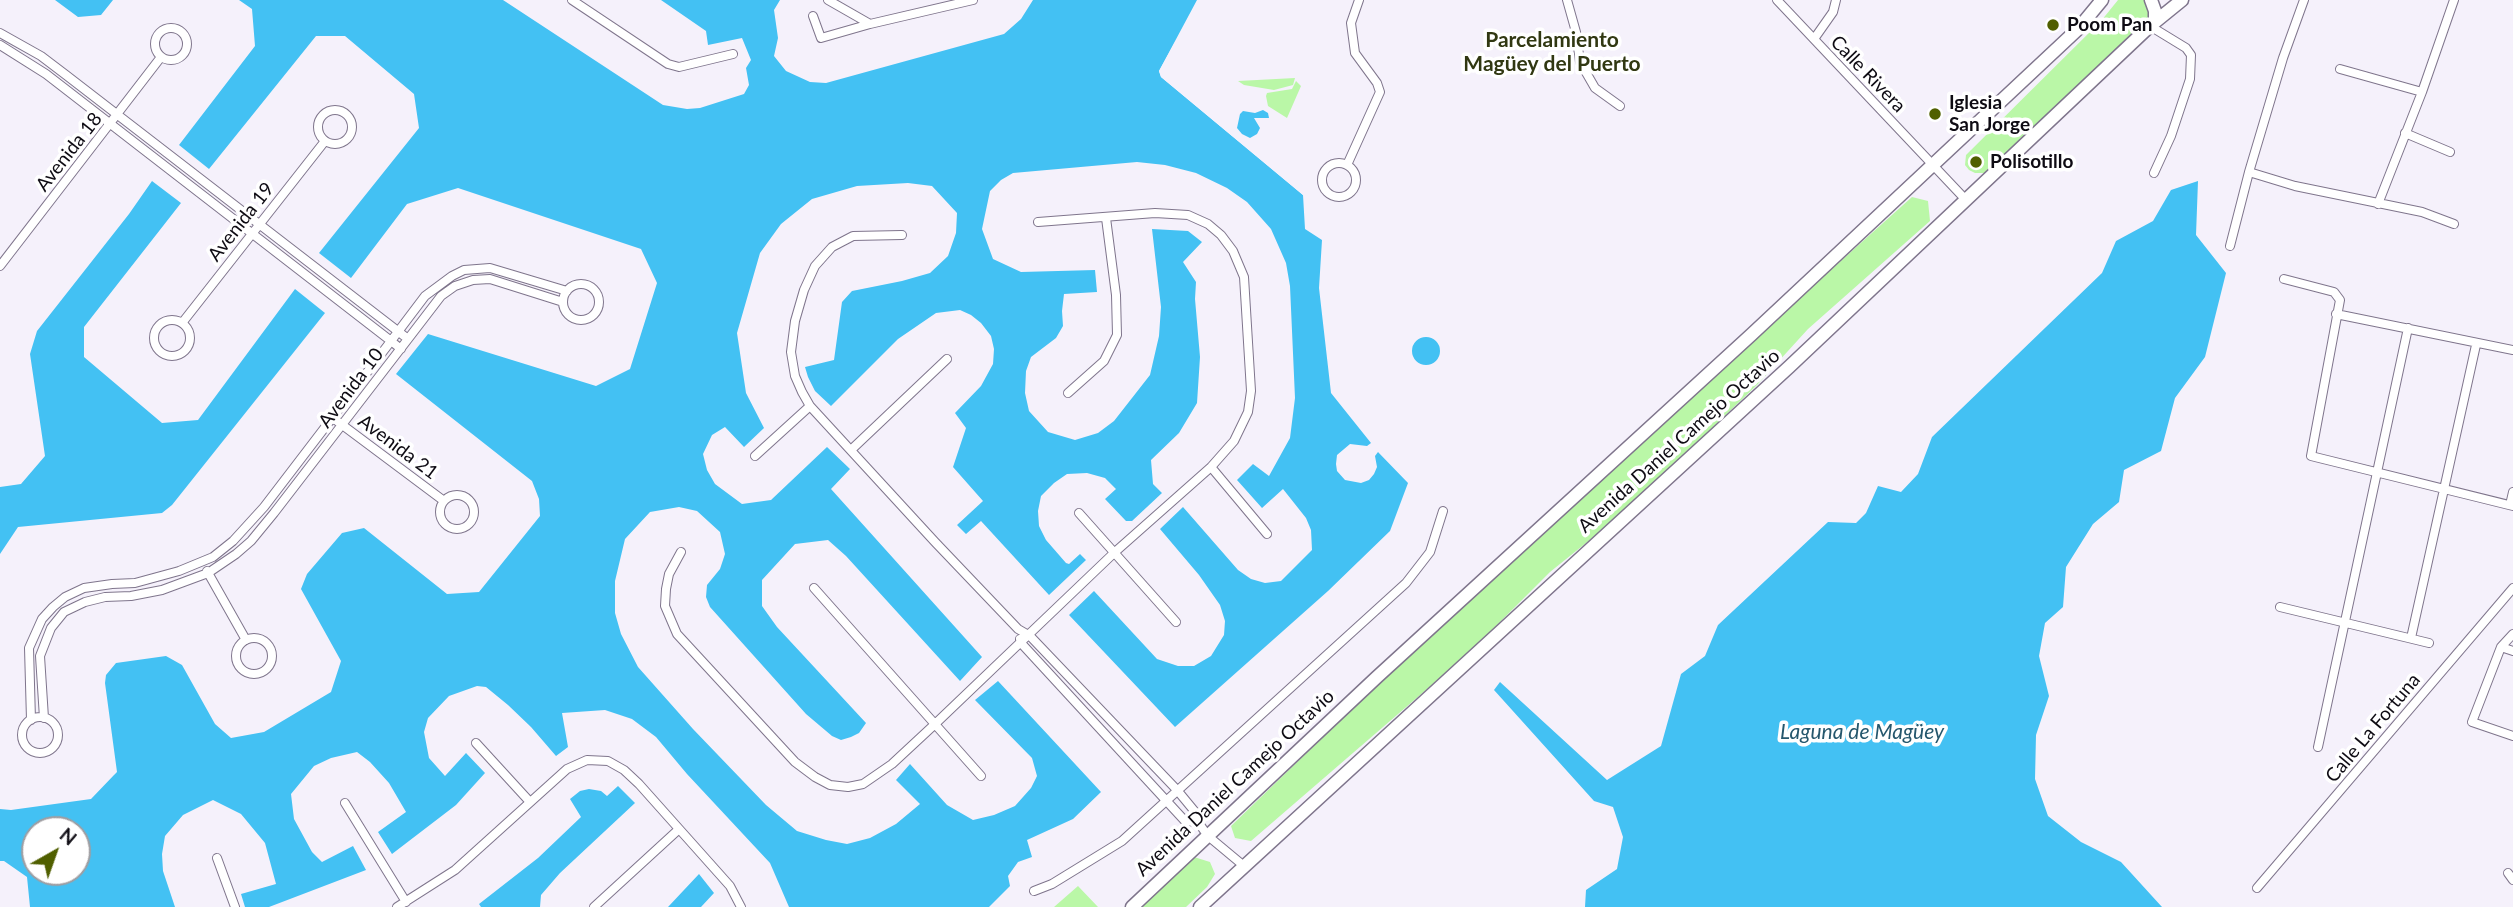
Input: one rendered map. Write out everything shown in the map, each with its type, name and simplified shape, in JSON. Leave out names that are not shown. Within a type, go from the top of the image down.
[{"type":"main road","name":"Avenida Daniel Camejo Octavio","points":[[1132,907],[1387,667],[1741,344],[2078,29],[2102,0]]},
{"type":"main road","points":[[2151,0],[2155,11],[2152,24]]},
{"type":"main road","name":"Avenida Daniel Camejo Octavio","points":[[1200,907],[1789,367],[2152,24],[2182,0]]},
{"type":"street","points":[[572,0],[668,64],[679,66],[733,54]]},
{"type":"street","points":[[828,0],[870,24]]},
{"type":"street","points":[[813,16],[821,37],[973,0]]},
{"type":"street","points":[[1347,165],[1380,92],[1377,83],[1355,53],[1351,23],[1359,0]]},
{"type":"street","points":[[1567,0],[1576,32],[1580,62],[1595,88],[1620,106]]},
{"type":"street","name":"Calle Rivera","points":[[1777,0],[1966,200]]},
{"type":"street","points":[[1814,39],[1833,12],[1836,0]]},
{"type":"street","points":[[2230,246],[2283,58],[2304,0]]},
{"type":"street","points":[[2378,204],[2423,92],[2454,0]]},
{"type":"street","points":[[2152,24],[2186,48],[2191,55],[2190,79],[2171,136],[2154,173]]},
{"type":"street","name":"Avenida 18","points":[[169,28],[182,31],[188,42],[185,55],[173,61],[161,57],[155,46],[158,34],[169,28]]},
{"type":"street","name":"Avenida 10","points":[[0,33],[41,56],[408,340],[251,541],[208,573],[162,590],[131,596],[105,597],[85,602],[64,612],[51,628],[40,656],[44,718]]},
{"type":"street","name":"Avenida 10","points":[[0,45],[46,74],[111,123],[391,341],[252,522],[233,541],[202,562],[155,579],[85,589],[65,597],[53,607],[42,619],[29,648],[31,719]]},
{"type":"street","name":"Avenida 18","points":[[0,266],[161,57]]},
{"type":"street","points":[[2340,69],[2423,92]]},
{"type":"street","name":"Avenida 19","points":[[332,110],[345,113],[352,124],[349,137],[338,144],[325,141],[318,130],[321,117],[332,110]]},
{"type":"street","points":[[2405,133],[2450,152]]},
{"type":"street","name":"Avenida 19","points":[[182,323],[325,141]]},
{"type":"street","points":[[1336,163],[1347,165],[1356,179],[1353,190],[1339,198],[1328,194],[1324,190],[1322,179],[1326,168],[1336,163]]},
{"type":"street","points":[[180,178],[187,169]]},
{"type":"street","points":[[2249,172],[2295,186],[2422,212],[2454,223]]},
{"type":"street","points":[[681,552],[669,574],[665,606],[677,634],[795,762],[831,785],[848,787],[863,784],[892,764],[1030,636],[1115,552],[1211,467],[1234,442],[1242,428],[1251,391],[1244,277],[1233,251],[1221,236],[1208,224],[1188,215],[1155,213],[1038,222]]},
{"type":"street","points":[[1068,393],[1104,361],[1116,335],[1116,295],[1106,218]]},
{"type":"street","points":[[902,235],[853,236],[832,247],[815,266],[804,290],[795,321],[791,352],[795,376],[810,406],[1018,629],[1030,636],[1177,790],[1196,813],[1198,822],[1208,836],[1244,866]]},
{"type":"street","points":[[401,349],[391,341],[425,296],[464,270],[491,268],[567,291]]},
{"type":"street","points":[[320,286],[327,277]]},
{"type":"street","points":[[408,340],[441,296],[455,286],[473,280],[490,279],[563,302]]},
{"type":"street","points":[[2284,279],[2334,292],[2340,300],[2311,456],[2512,506],[2513,492]]},
{"type":"street","points":[[577,285],[589,286],[597,294],[599,306],[593,316],[582,321],[567,313],[563,302],[567,291],[577,285]]},
{"type":"street","points":[[2336,314],[2476,345],[2513,350]]},
{"type":"street","name":"Avenida 19","points":[[169,321],[182,323],[190,334],[187,348],[176,355],[163,353],[155,341],[158,328],[169,321]]},
{"type":"street","points":[[2318,747],[2408,328]]},
{"type":"street","points":[[2411,638],[2476,345]]},
{"type":"street","points":[[852,449],[947,359]]},
{"type":"street","points":[[755,456],[810,406]]},
{"type":"street","name":"Avenida 21","points":[[333,418],[444,501]]},
{"type":"street","points":[[1211,467],[1267,534]]},
{"type":"street","points":[[456,495],[469,499],[475,510],[471,523],[459,530],[446,526],[440,514],[444,501],[456,495]]},
{"type":"street","points":[[1034,891],[1052,884],[1122,841],[1406,583],[1430,552],[1443,511]]},
{"type":"street","points":[[1079,513],[1176,622]]},
{"type":"street","points":[[202,562],[246,640]]},
{"type":"street","points":[[814,588],[981,776]]},
{"type":"street","name":"Calle La Fortuna","points":[[2258,888],[2513,588]]},
{"type":"street","points":[[2280,607],[2429,643]]},
{"type":"street","points":[[1018,629],[1021,643],[1165,801],[1185,821],[1198,822]]},
{"type":"street","points":[[2513,634],[2501,647],[2472,722],[2513,736]]},
{"type":"street","points":[[260,639],[270,648],[271,663],[262,673],[247,674],[237,664],[236,650],[246,640],[260,639]]},
{"type":"street","points":[[2501,647],[2513,651]]},
{"type":"street","points":[[44,718],[54,724],[58,736],[53,748],[42,753],[30,751],[23,741],[23,729],[31,719],[44,718]]},
{"type":"street","points":[[476,743],[530,802]]},
{"type":"street","points":[[397,907],[455,870],[567,769],[587,760],[608,761],[624,770],[639,784],[730,886],[741,907]]},
{"type":"street","points":[[345,803],[406,902]]},
{"type":"street","points":[[594,907],[678,830]]},
{"type":"street","points":[[217,858],[235,907]]},
{"type":"green space","points":[[2118,0],[2147,0],[2150,13],[2147,21],[1984,173],[1969,170],[1965,165],[1966,155],[2101,21]]},
{"type":"green space","points":[[1295,78],[1293,85],[1274,90],[1244,85],[1238,81]]},
{"type":"green space","points":[[1296,81],[1301,86],[1287,118],[1268,106],[1266,96],[1267,93],[1292,89]]},
{"type":"green space","points":[[1912,197],[1928,201],[1930,221],[1808,329],[1757,385],[1622,514],[1550,572],[1434,683],[1251,841],[1235,838],[1231,826],[1412,651]]},
{"type":"green space","points":[[1194,857],[1210,862],[1215,874],[1207,887],[1186,907],[1140,907]]},
{"type":"green space","points":[[1078,886],[1098,907],[1054,907]]},
{"type":"water","points":[[55,0],[113,0],[101,15],[78,17]]},
{"type":"water","points":[[239,0],[503,0],[663,105],[687,109],[700,108],[744,94],[749,85],[746,68],[751,60],[742,38],[708,45],[706,31],[661,0],[780,0],[774,10],[778,38],[774,56],[786,71],[810,82],[826,83],[1004,34],[1021,19],[1033,0],[1197,0],[1159,71],[1161,77],[1303,195],[1305,229],[1322,240],[1319,288],[1331,393],[1371,443],[1367,446],[1350,444],[1337,455],[1337,471],[1345,480],[1361,483],[1369,480],[1377,467],[1375,456],[1378,452],[1408,483],[1390,531],[1328,591],[1175,727],[1069,615],[1094,591],[1157,659],[1178,666],[1194,666],[1211,656],[1224,635],[1225,621],[1220,605],[1199,575],[1160,529],[1183,507],[1238,570],[1251,579],[1265,583],[1281,581],[1312,550],[1311,530],[1306,518],[1283,489],[1262,508],[1237,480],[1253,464],[1269,476],[1290,438],[1295,398],[1290,286],[1286,263],[1271,229],[1247,202],[1227,188],[1196,173],[1165,165],[1137,162],[1013,173],[990,191],[982,229],[993,259],[1021,272],[1095,270],[1097,292],[1064,294],[1063,326],[1056,338],[1031,357],[1026,371],[1025,393],[1029,411],[1048,432],[1075,440],[1098,433],[1114,421],[1150,375],[1159,336],[1161,307],[1152,229],[1188,231],[1202,242],[1183,262],[1196,282],[1200,357],[1197,403],[1179,433],[1151,460],[1153,484],[1162,493],[1132,521],[1126,521],[1105,499],[1116,489],[1105,478],[1087,473],[1067,474],[1054,483],[1041,496],[1039,526],[1046,540],[1066,563],[1069,564],[1080,554],[1086,560],[1049,595],[981,521],[966,534],[957,525],[983,501],[953,467],[966,428],[955,413],[981,386],[993,364],[991,336],[981,323],[960,310],[936,313],[898,339],[831,406],[815,391],[808,377],[805,367],[834,360],[842,302],[852,291],[930,273],[948,256],[956,233],[957,213],[932,186],[908,183],[857,186],[812,199],[781,224],[760,253],[737,333],[746,393],[764,428],[744,447],[725,427],[712,435],[703,454],[707,470],[715,484],[742,504],[771,500],[827,447],[850,469],[831,489],[982,657],[960,681],[846,556],[828,540],[795,544],[762,580],[762,606],[777,627],[866,723],[859,733],[851,737],[841,740],[832,736],[806,714],[710,607],[706,597],[707,585],[720,569],[725,554],[720,532],[697,511],[679,507],[650,512],[625,539],[615,581],[615,613],[621,634],[638,667],[766,805],[797,831],[847,844],[870,838],[896,824],[920,804],[896,780],[910,764],[947,805],[973,820],[1015,806],[1031,788],[1037,776],[1032,758],[975,700],[998,681],[1101,792],[1073,819],[1027,840],[1032,857],[1018,862],[1008,876],[1010,886],[989,907],[789,907],[770,863],[656,737],[632,719],[605,710],[562,713],[568,747],[556,756],[508,705],[486,687],[477,686],[449,696],[428,718],[424,732],[429,758],[445,776],[466,753],[485,773],[456,805],[392,854],[378,832],[406,812],[389,783],[357,752],[331,758],[314,766],[291,794],[294,819],[312,852],[322,862],[353,846],[366,870],[269,907],[245,907],[241,894],[276,884],[265,843],[241,814],[213,800],[183,815],[165,836],[163,871],[175,907],[30,907],[28,886],[91,886],[91,816],[21,816],[21,873],[0,861],[0,809],[11,810],[91,799],[117,772],[105,683],[106,675],[116,663],[166,656],[182,665],[215,724],[231,738],[264,732],[331,692],[341,661],[301,589],[307,574],[342,533],[364,528],[447,594],[479,592],[540,516],[539,499],[532,481],[396,374],[428,334],[596,386],[630,369],[657,283],[641,249],[458,188],[407,204],[351,278],[319,253],[419,128],[414,94],[345,36],[316,36],[209,169],[179,145],[255,46],[252,9]]},
{"type":"water","points":[[1263,110],[1268,113],[1269,118],[1254,118],[1260,128],[1257,134],[1250,138],[1242,134],[1237,128],[1240,114],[1243,111],[1255,113]]},
{"type":"water","points":[[152,181],[181,203],[84,327],[84,357],[162,423],[198,420],[295,289],[325,313],[172,505],[162,513],[18,527],[0,554],[0,487],[21,484],[45,456],[30,354],[37,331]]},
{"type":"water","name":"Laguna de Magüey","points":[[2198,181],[2196,235],[2226,273],[2205,357],[2175,398],[2161,451],[2124,470],[2119,502],[2093,524],[2066,567],[2063,607],[2045,623],[2039,656],[2049,696],[2036,735],[2035,779],[2048,816],[2081,842],[2121,862],[2162,907],[1585,907],[1586,890],[1617,869],[1623,837],[1613,807],[1594,801],[1494,690],[1500,682],[1607,780],[1661,746],[1681,674],[1705,656],[1718,625],[1828,522],[1856,523],[1866,513],[1878,486],[1901,492],[1918,474],[1932,437],[2102,273],[2116,241],[2153,221],[2171,190]]},
{"type":"water","points":[[1426,337],[1436,341],[1440,351],[1436,361],[1426,365],[1416,361],[1412,351],[1416,341]]},
{"type":"water","points":[[618,786],[635,803],[560,873],[541,895],[540,907],[481,907],[479,904],[538,858],[581,817],[570,799],[580,791],[589,789],[601,791],[607,796]]},
{"type":"water","points":[[699,874],[714,893],[701,907],[668,907]]},
{"type":"pier","points":[[1174,44],[1176,45],[1163,72],[1164,76],[1306,194],[1303,195],[1161,77],[1159,71]]},
{"type":"place","name":"Poom Pan","points":[[2053,25]]},
{"type":"place","name":"Iglesia San Jorge","points":[[1935,114]]},
{"type":"place","name":"Polisotillo","points":[[1976,162]]},
{"type":"district","name":"Parcelamiento Magüey del Puerto","points":[[1552,52]]}]
